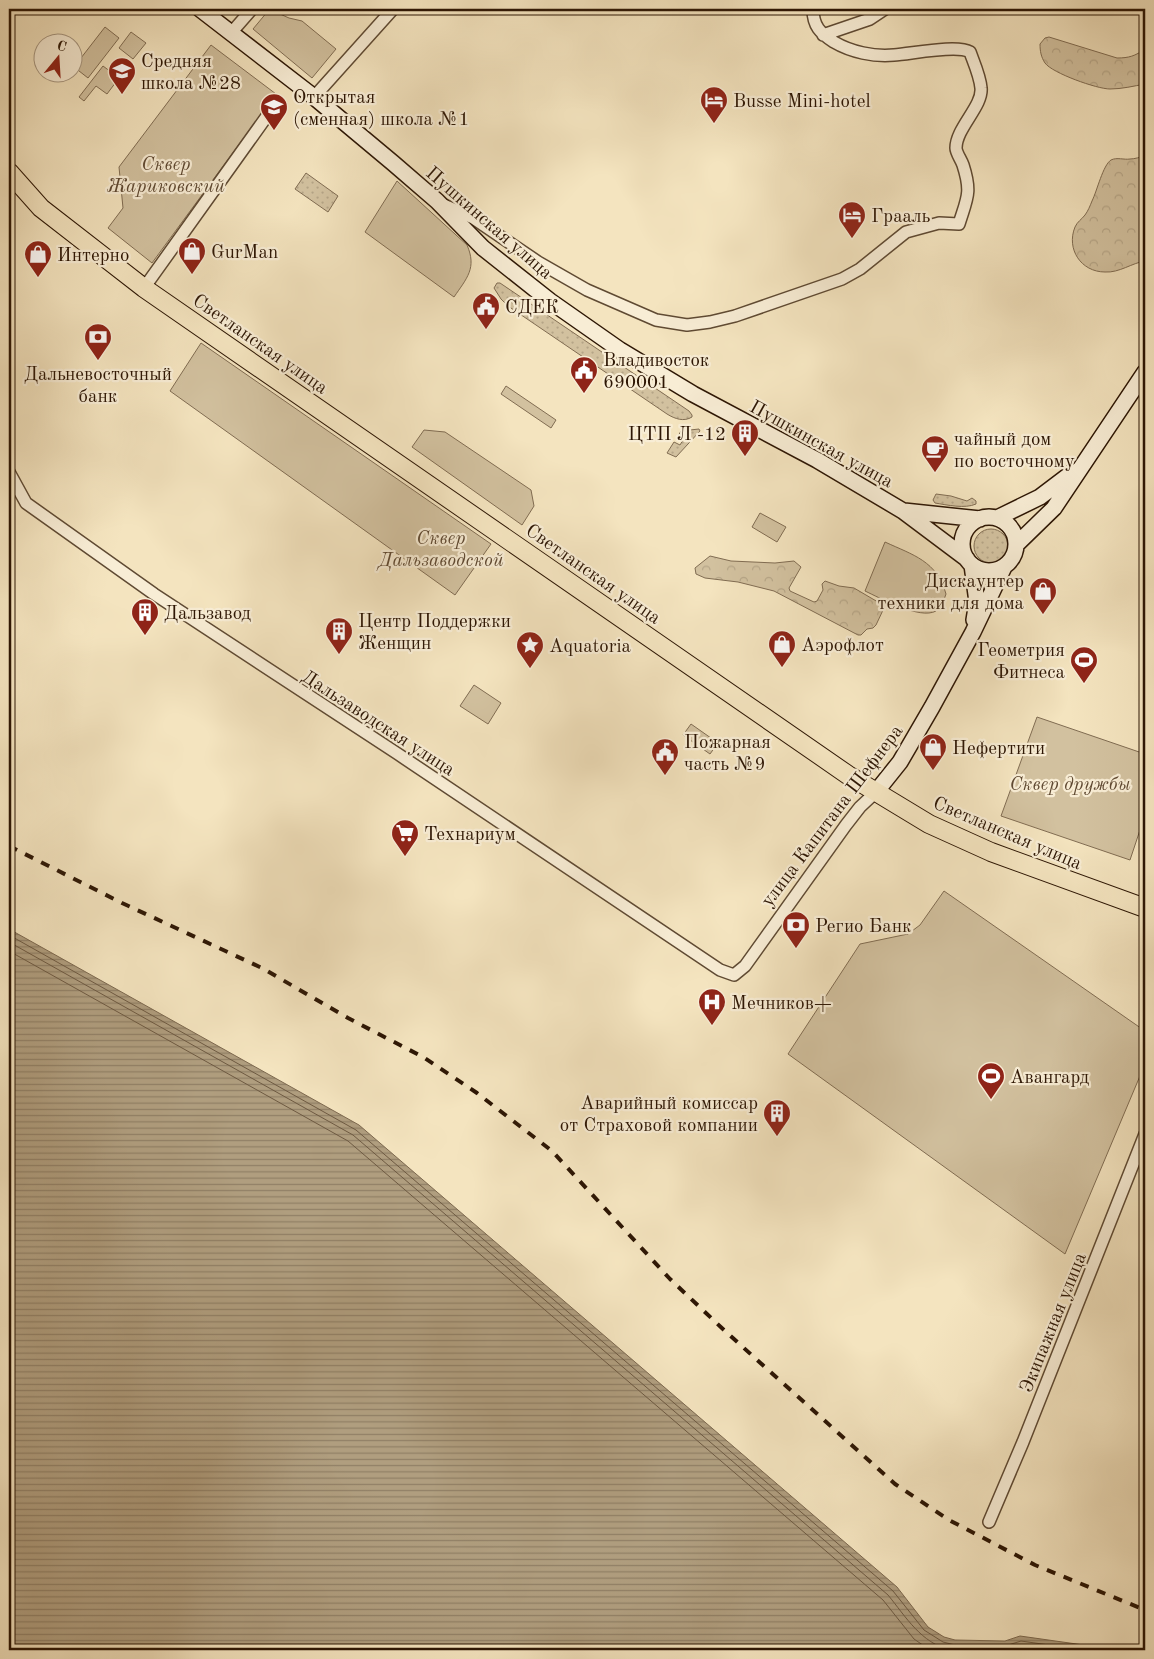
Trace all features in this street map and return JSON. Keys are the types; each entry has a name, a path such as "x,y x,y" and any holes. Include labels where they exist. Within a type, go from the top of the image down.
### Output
{"main road":[{"name":"Пушкинская улица","path":"200,9 314,98 437,201 491,254 550,301 620,350 693,394 817,460 903,511 970,562"},
{"name":"Светланская улица","path":"9,172 41,208 144,288 840,770 929,824 991,852 1145,908"},
{"path":"1016,545 1054,508 1145,372"},
{"path":"997,518 1040,497 1082,465"},
{"name":"Пушкинская улица","path":"903,511 980,519"},
{"path":"997,518 1008,524 1014,534 1015,554 1004,567 997,570 979,570 970,562 962,548 964,536 970,526 980,519 997,518"},
{"name":"улица Капитана Шефнера","path":"970,562 977,602 973,632"},
{"name":"улица Капитана Шефнера","path":"876,792 900,762 973,632 1004,567"}],"street":[{"path":"231,33 252,9"},
{"path":"314,98 393,9"},
{"path":"437,201 472,218 538,262 587,290 656,320 687,325 735,316 842,279 860,270 906,232 939,223 959,224 968,200 969,189 963,165 956,149 957,140 975,109 982,90 970,52 966,49 948,49 876,55 860,52 841,46 823,35 814,22 813,9"},
{"path":"823,35 870,20 885,9"},
{"path":"144,288 267,116"},
{"name":"Дальзаводская улица","path":"9,472 26,503 154,594 720,970 734,975 745,966"},
{"name":"улица Капитана Шефнера","path":"745,966 846,825 860,807 876,792"},
{"name":"Экипажная улица","path":"989,1522 1023,1442 1145,1134"}],"green space":[{"path":"271,10 289,18 302,21 336,49 312,78 253,29"},
{"path":"105,27 119,38 88,78 82,73 82,57"},
{"path":"131,32 146,43 133,59 119,48"},
{"path":"1049,37 1117,58 1132,56 1145,49 1145,84 1110,89 1075,80 1056,71 1045,63 1041,54 1040,44 1045,38"},
{"name":"Сквер Жариковский","path":"211,45 276,94 152,263 108,228 123,208 119,167"},
{"path":"103,66 119,78 107,94 96,86 84,101 79,97"},
{"path":"1145,156 1145,261 1110,272 1096,271 1089,268 1083,264 1074,251 1073,235 1076,225 1088,210 1103,173 1111,160"},
{"path":"306,173 338,196 328,212 295,189"},
{"path":"397,181 467,245 470,253 471,267 454,297 365,232"},
{"path":"497,283 500,283 689,411 692,417 680,419 667,414 508,306 494,288"},
{"name":"Сквер Дальзаводской","path":"201,343 491,544 455,595 170,391"},
{"path":"506,386 556,420 551,428 501,394"},
{"path":"699,429 700,431 676,457 667,453 674,442 680,445 683,440 678,436 681,431"},
{"path":"424,430 445,432 531,490 534,506 522,525 412,447"},
{"path":"936,494 967,501 972,498 976,501 976,504 950,506 935,503 933,500"},
{"path":"760,513 786,527 777,542 752,527"},
{"path":"991,529 998,530 1003,534 1007,539 1007,553 1003,558 998,562 991,563 984,562 979,558 975,553 974,546 975,539 979,534 984,530"},
{"path":"885,542 923,560 937,574 946,594 936,611 920,613 890,603 865,591"},
{"path":"710,556 731,561 775,563 794,561 801,567 789,588 790,591 814,602 817,601 823,590 822,584 825,581 839,586 854,588 883,605 884,608 876,625 858,635 774,591 738,582 705,578 696,574 695,568"},
{"path":"474,685 501,703 488,724 460,706"},
{"name":"Сквер дружбы","path":"1037,717 1145,754 1145,815 1130,860 1001,816"},
{"path":"691,724 718,743 710,754 683,735"},
{"name":"Авангард","path":"944,891 1145,1031 1145,1064 1065,1254 788,1054 860,944 908,934 920,925"}],"water":[{"path":"9,929 359,1125 897,1587 928,1627 944,1637 955,1640 1005,1641 1020,1636 1119,1650 9,1650"}],"railway":[{"path":"9,846 122,903 262,968 348,1018 423,1057 477,1093 552,1151 670,1279 895,1484 949,1520 1035,1565 1145,1610"}],"place":[{"name":"Средняя школа №28","path":"122,95"},
{"name":"Busse Mini-hotel","path":"714,124"},
{"name":"Открытая (сменная) школа №1","path":"274,131"},
{"name":"Грааль","path":"852,239"},
{"name":"GurMan","path":"192,275"},
{"name":"Интерно","path":"38,278"},
{"name":"СДЕК","path":"486,330"},
{"name":"Дальневосточный банк","path":"98,361"},
{"name":"Владивосток 690001","path":"584,394"},
{"name":"ЦТП Л -12","path":"745,457"},
{"name":"чайный дом по восточному","path":"935,473"},
{"name":"Дискаунтер техники для дома","path":"1043,615"},
{"name":"Дальзавод","path":"145,636"},
{"name":"Центр Поддержки Женщин","path":"339,655"},
{"name":"Аэрофлот","path":"782,668"},
{"name":"Aquatoria","path":"530,669"},
{"name":"Геометрия Фитнеса","path":"1084,684"},
{"name":"Нефертити","path":"933,771"},
{"name":"Пожарная часть №9","path":"665,776"},
{"name":"Технариум","path":"405,857"},
{"name":"Регио Банк","path":"796,949"},
{"name":"Мечников+","path":"712,1026"},
{"name":"Авангард","path":"991,1100"},
{"name":"Аварийный комиссар от Страховой компании","path":"777,1137"}]}
